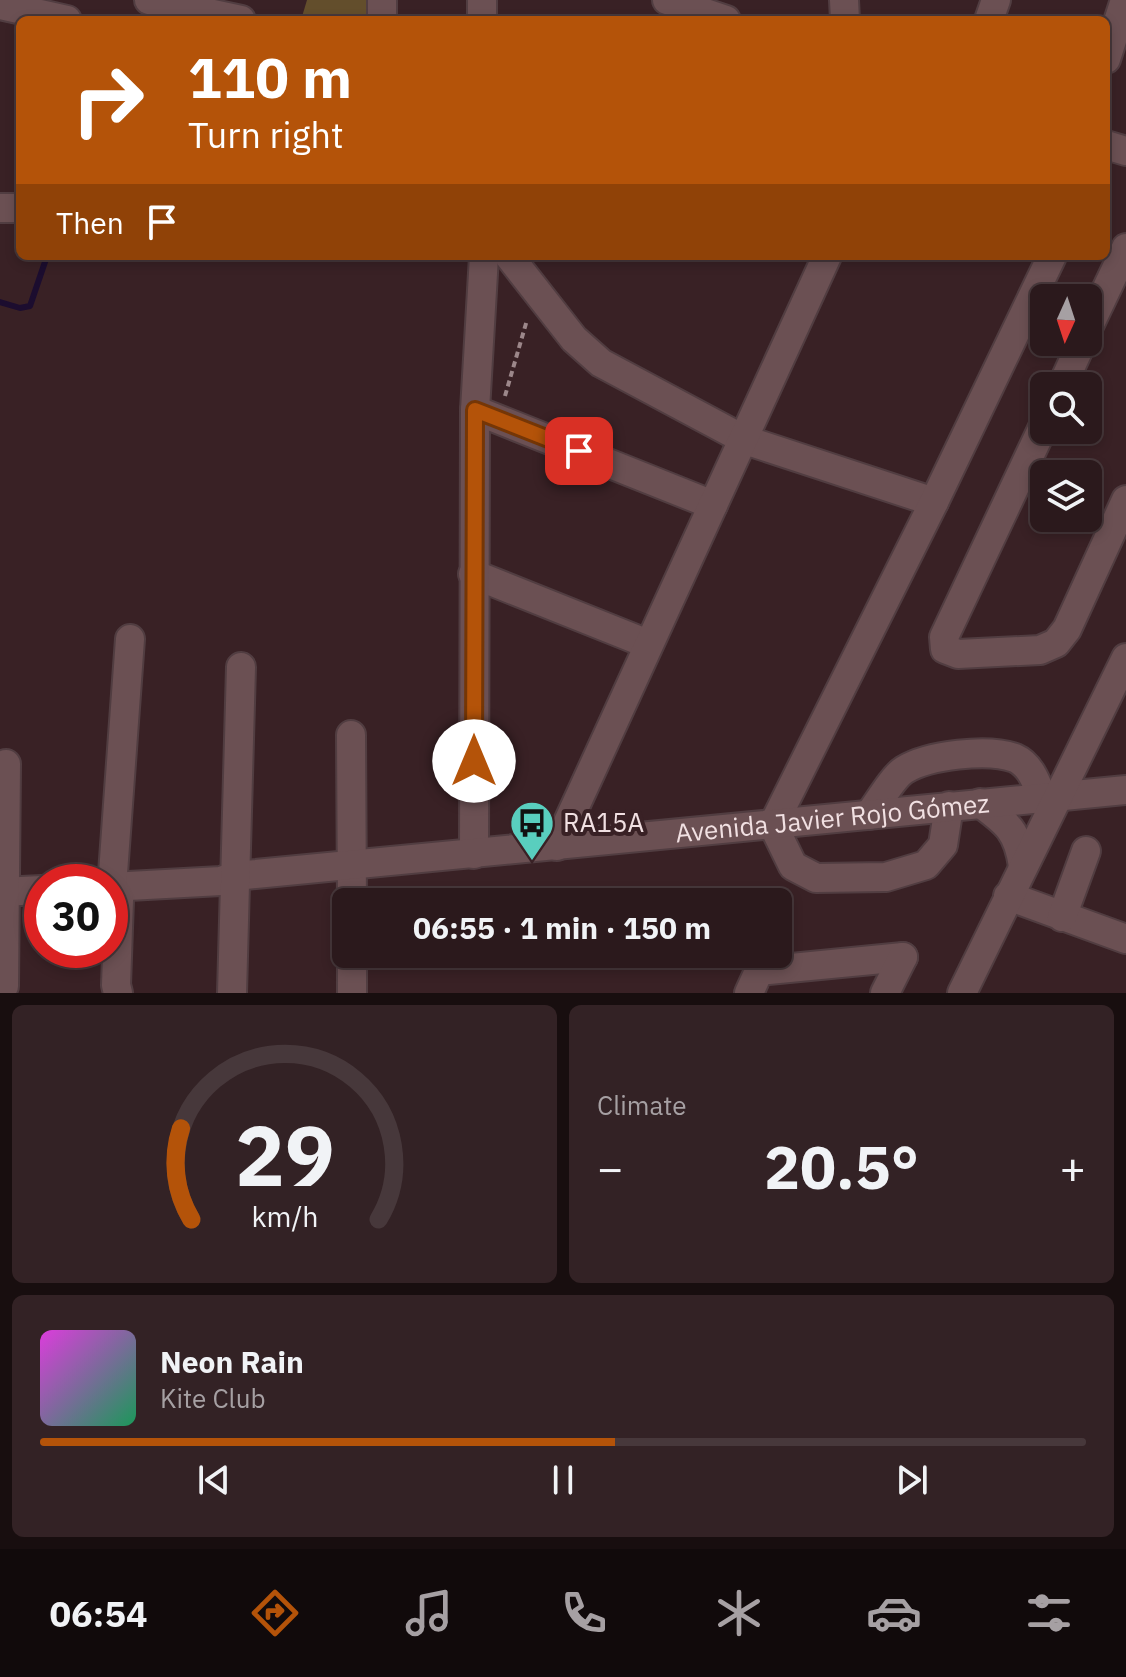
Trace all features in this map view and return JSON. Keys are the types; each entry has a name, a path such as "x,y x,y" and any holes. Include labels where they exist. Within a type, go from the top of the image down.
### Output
{"street":[{"path":"149,0 223,16"},
{"path":"667,0 722,13"},
{"path":"1110,47 1125,0"},
{"path":"0,5 49,16"},
{"path":"1102,299 1126,248"},
{"path":"474,854 473,574 487,415 484,260"},
{"path":"512,260 574,339 601,363 745,440 934,502"},
{"path":"557,846 825,260"},
{"path":"949,806 943,845 926,865 886,877 816,878 793,866 773,825 1050,260"},
{"path":"487,415 713,505"},
{"path":"1035,444 944,637 945,649 958,654 1040,650 1056,643 1067,629 1126,500"},
{"path":"473,574 648,644"},
{"path":"113,864 130,639"},
{"path":"962,993 1023,866 1050,798 1126,658"},
{"path":"232,993 241,667"},
{"path":"351,735 352,888"},
{"path":"869,815 902,771 932,759 986,753 1017,759 1032,773 1050,798"},
{"path":"4,986 2,892 6,764"},
{"name":"Avenida Javier Rojo Gómez","path":"128,886 221,881 235,876 1126,790"},
{"path":"980,803 1006,822 1013,832 1019,842 1023,866"},
{"path":"1062,917 1086,851"},
{"path":"2,892 24,891"},
{"path":"1008,896 1126,939"},
{"path":"749,993 759,971 903,957 885,993"},
{"path":"117,968 118,993"},
{"path":"352,968 352,993"}],"path":[{"path":"487,415 536,291"}],"shaded area":[{"path":"307,0 367,0 367,16 302,16"}],"waterway":[{"path":"0,302 20,308 30,306 46,260"}],"place":[{"name":"RA15A","path":"532,862"}],"route":[{"path":"474,761 475,410 579,451"}]}
